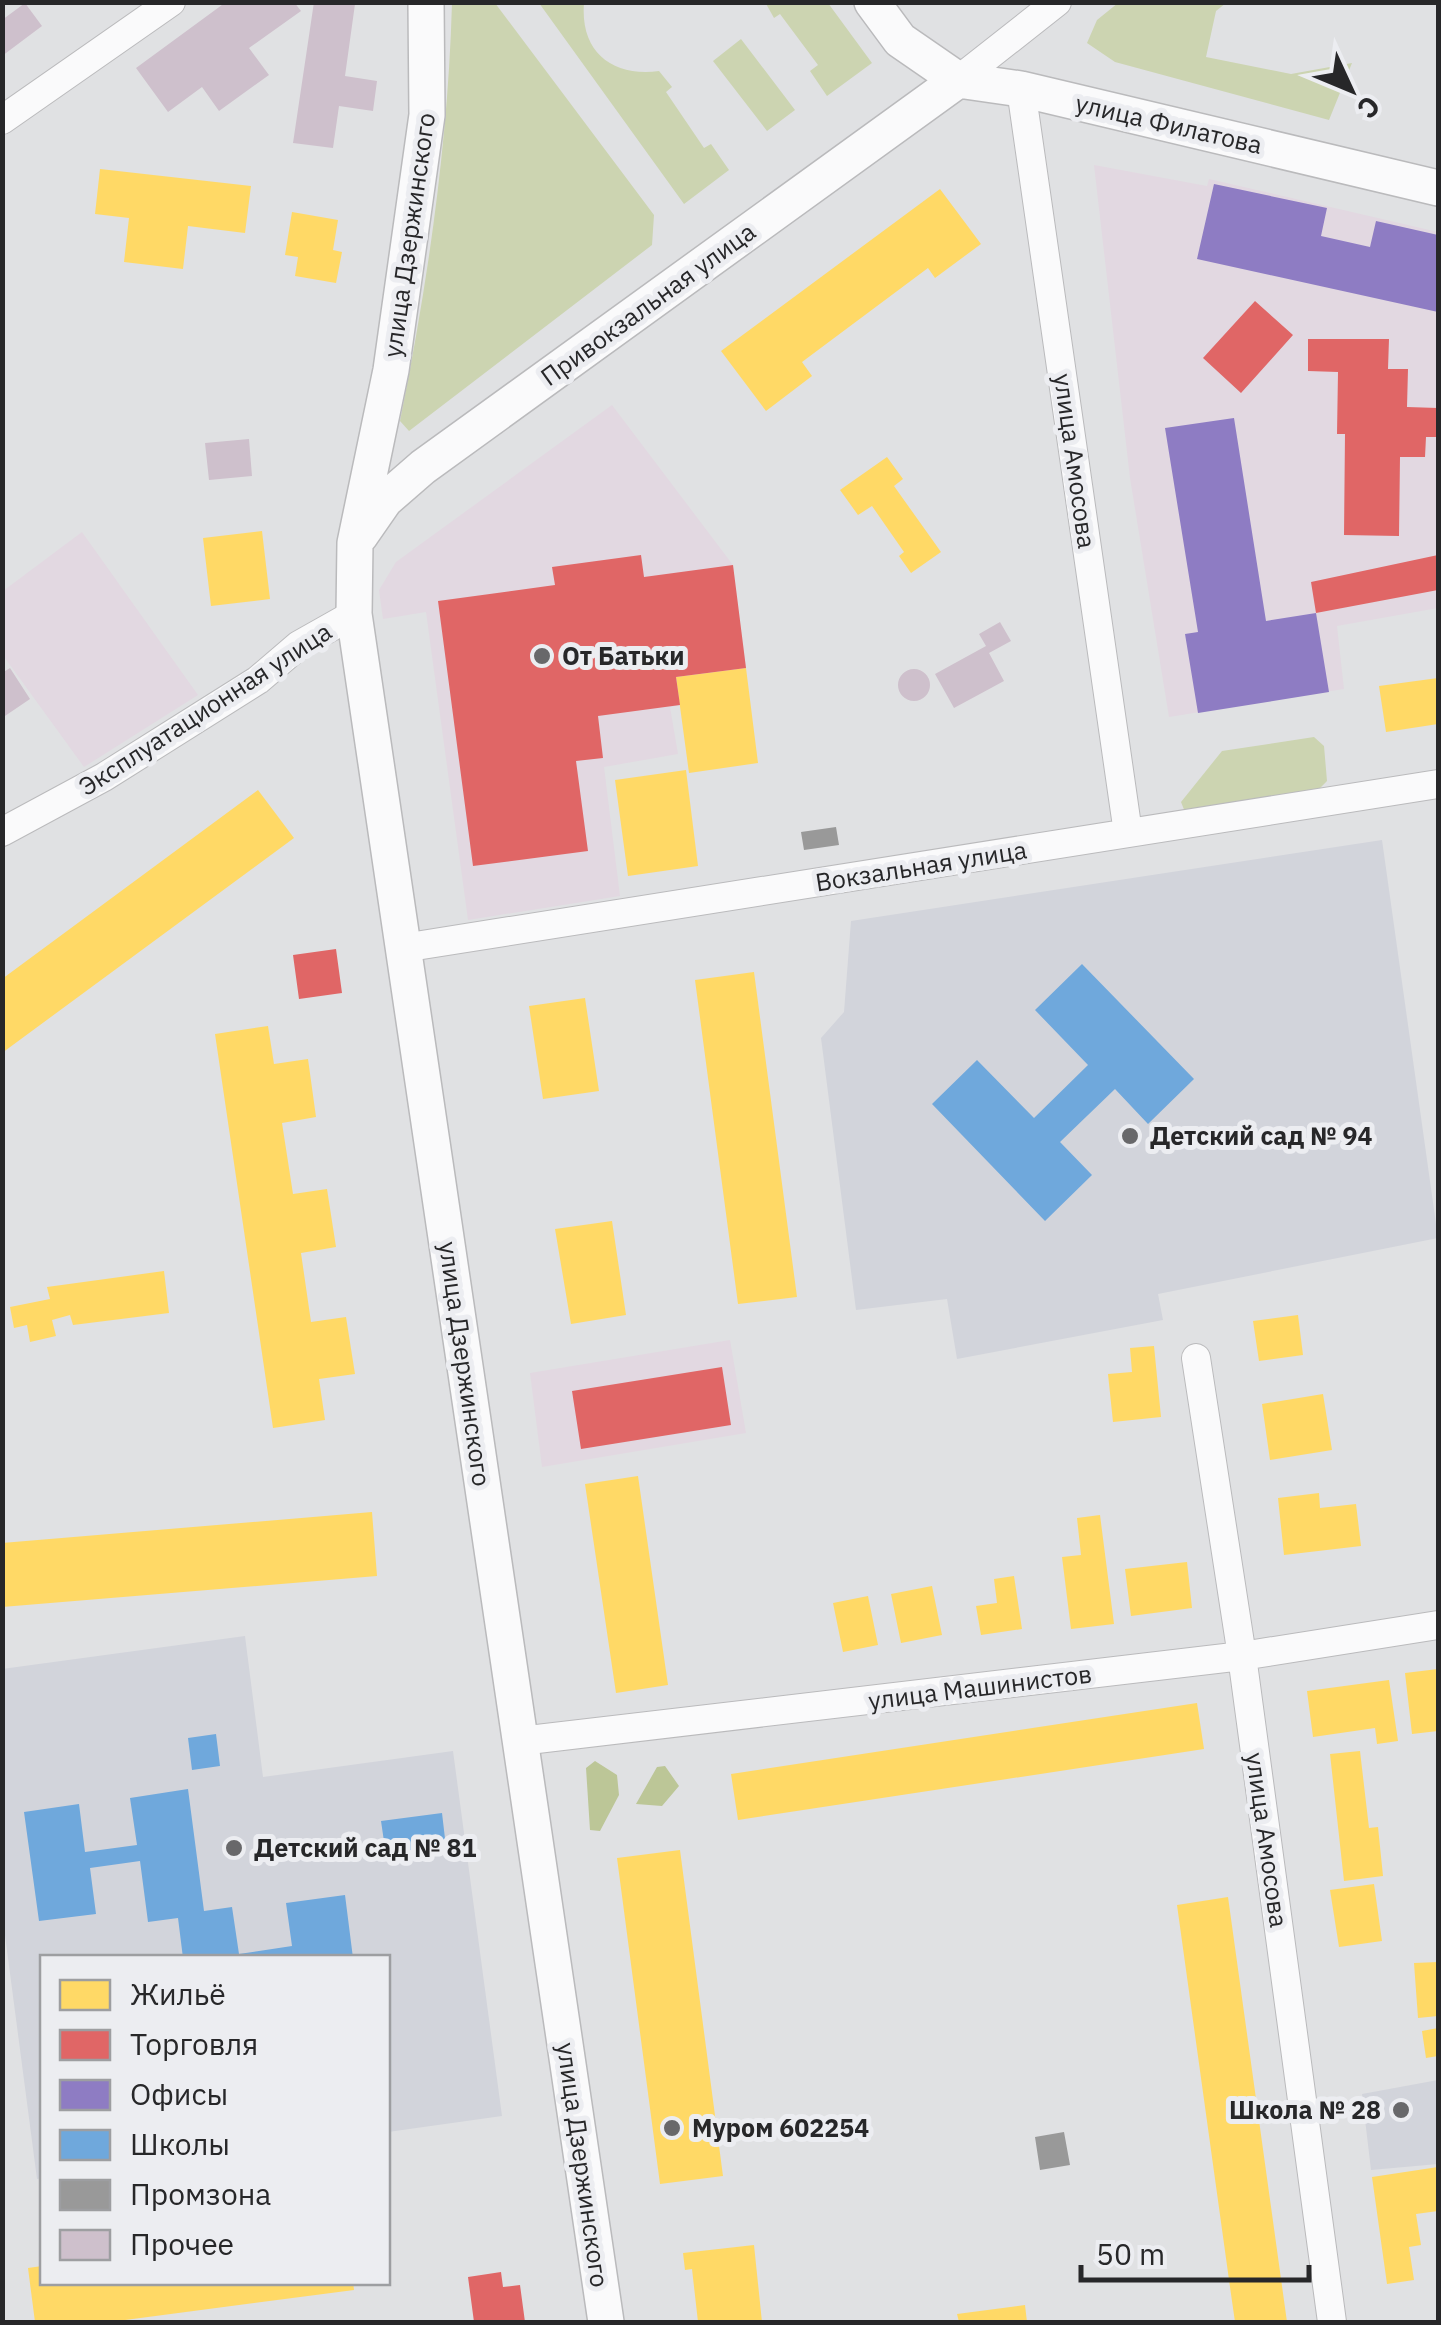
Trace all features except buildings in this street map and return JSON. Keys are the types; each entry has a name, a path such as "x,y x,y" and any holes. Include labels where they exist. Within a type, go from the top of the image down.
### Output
{"street":[{"path":"2,120 171,2"},
{"name":"улица Дзержинского","path":"426,2 427,115 382,406 355,544 354,614 606,2322"},
{"path":"872,2 900,40 958,80 1057,2"},
{"name":"улица Филатова","path":"958,80 1021,89 1438,188"},
{"name":"Привокзальная улица","path":"355,544 385,500 423,467 958,80"},
{"name":"улица Амосова","path":"1021,89 1128,834"},
{"path":"382,406 398,444 423,467"},
{"name":"Эксплуатационная улица","path":"2,832 104,777 258,680 299,645 354,614"},
{"name":"Вокзальная улица","path":"404,948 1438,784"},
{"name":"улица Амосова","path":"1196,1358 1242,1656 1332,2322"},
{"name":"улица Машинистов","path":"520,1741 1242,1656 1438,1625"}],"shaded area":[{"path":"1094,165 1207,186 1209,179 1438,232 1438,608 1337,626 1344,689 1169,717 1130,478"},
{"path":"612,405 733,565 746,668 677,677 680,705 670,707 678,754 604,767 620,896 468,920 426,612 383,619 379,590 396,562"},
{"path":"82,532 198,695 84,767 2,654 3,591"},
{"name":"Детский сад № 94","path":"1382,840 1438,1238 1158,1294 1163,1320 957,1359 947,1299 856,1310 821,1038 844,1012 851,921"},
{"path":"730,1340 746,1433 542,1467 530,1373"},
{"name":"Детский сад № 81","path":"245,1636 263,1777 453,1751 502,2116 390,2132 390,1955 40,1955 37,2179 3,1920 2,1669"},
{"name":"Школа № 28","path":"1438,2080 1438,2164 1371,2170 1362,2094"}],"green space":[{"path":"765,2 828,3 872,63 827,96 810,71 818,65 780,14 774,18"},
{"path":"452,3 495,3 654,215 652,245 409,431 400,421 435,213"},
{"path":"539,3 584,3 584,21 594,48 603,58 627,70 659,71 672,87 666,92 704,148 711,144 729,170 684,204"},
{"path":"1118,3 1226,3 1216,11 1206,57 1291,74 1352,63 1329,120 1115,62 1087,43 1097,20"},
{"path":"741,39 795,110 767,131 713,61"},
{"path":"1314,737 1324,746 1327,781 1317,791 1185,812 1181,802 1222,751"},
{"path":"595,1761 617,1775 619,1795 600,1831 590,1830 586,1768"},
{"path":"665,1766 679,1786 662,1806 636,1804 657,1767"}],"place":[{"name":"От Батьки","path":"542,656"},
{"name":"Детский сад № 94","path":"1130,1136"},
{"name":"Детский сад № 81","path":"234,1848"},
{"name":"Школа № 28","path":"1401,2110"},
{"name":"Муром 602254","path":"672,2128"}]}
